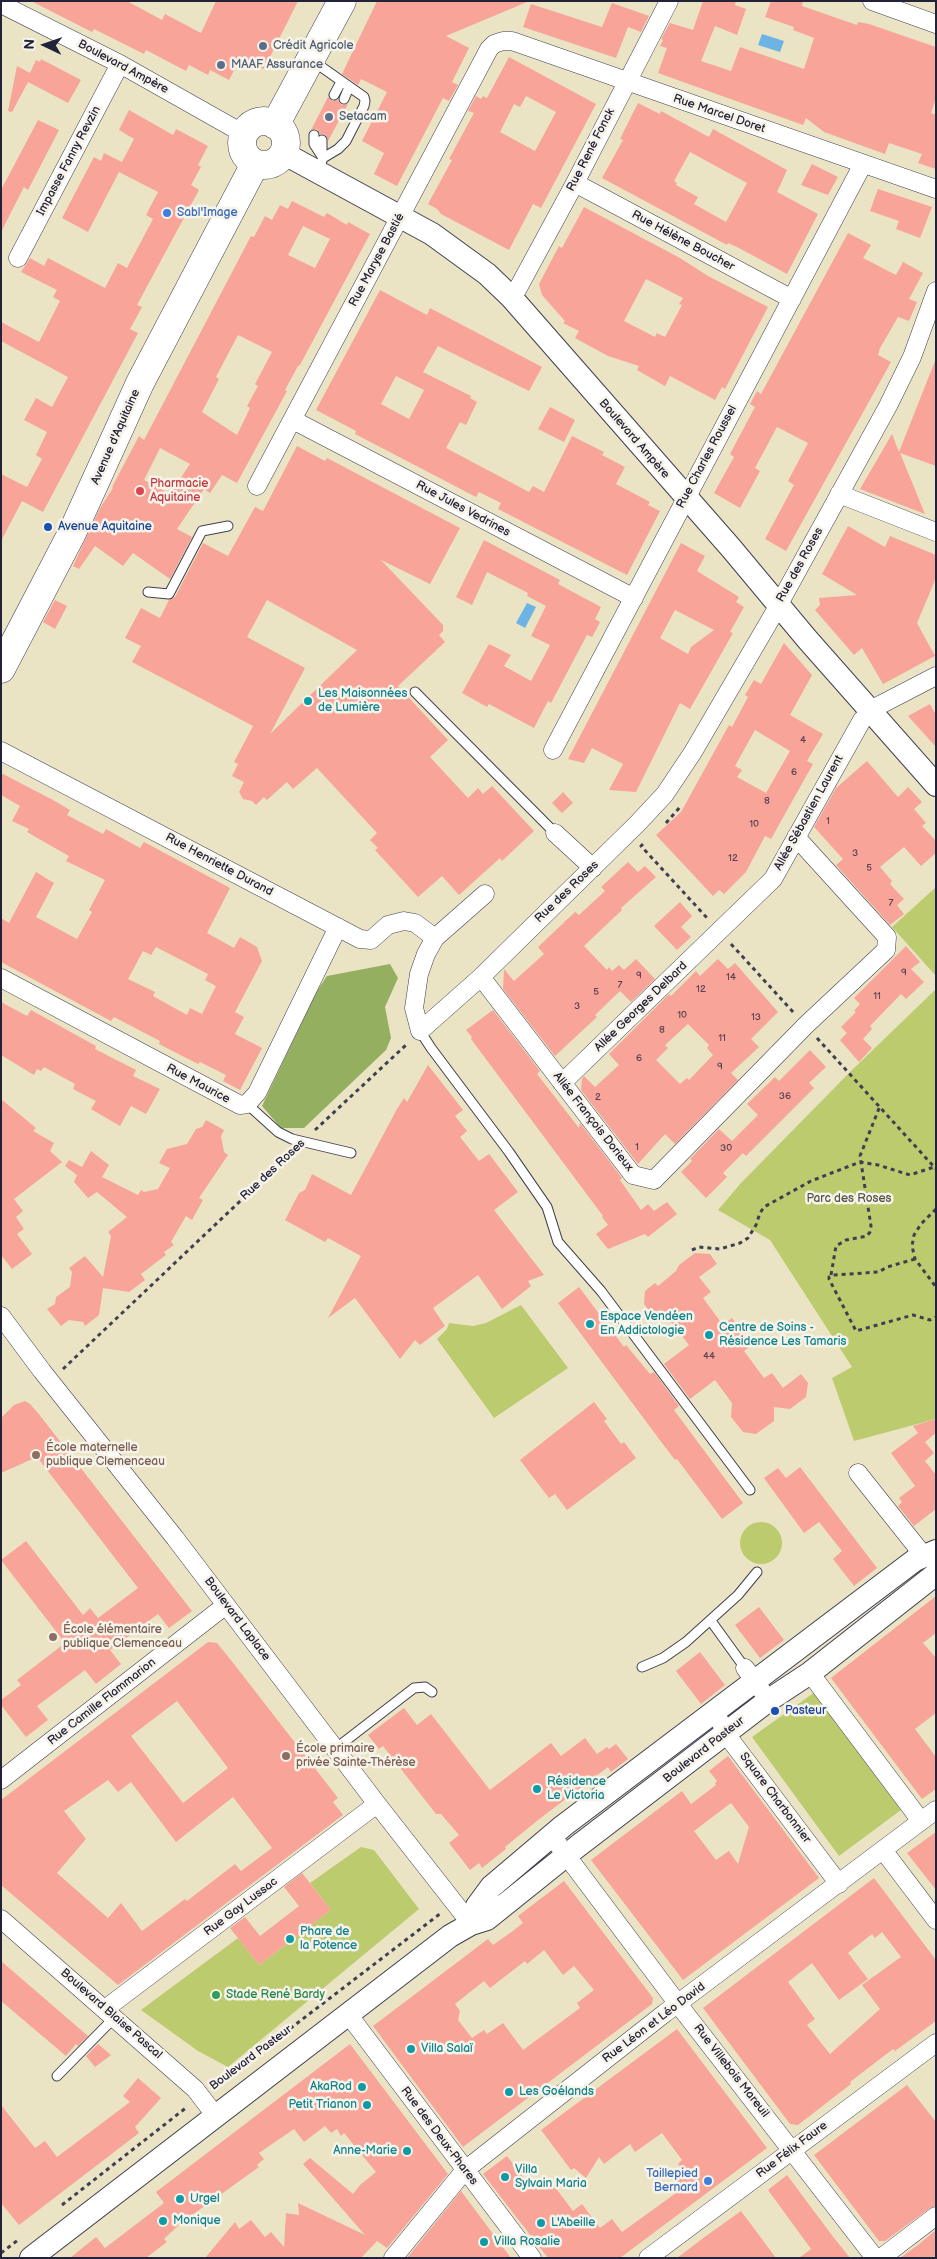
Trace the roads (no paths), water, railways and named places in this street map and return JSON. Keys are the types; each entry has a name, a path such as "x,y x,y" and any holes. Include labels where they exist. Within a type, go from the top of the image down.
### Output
{"main road":[{"path":"276,125 342,1"},
{"path":"267,122 276,125 282,130 285,138 283,154 272,164 255,164 243,151 242,142 244,134 257,123 267,122"},
{"path":"140,383 255,164"},
{"name":"Avenue d'Aquitaine","path":"1,635 114,422 140,383"},
{"name":"Avenue d'Aquitaine","path":"1,669 72,533 140,383"}],"street":[{"name":"Rue René Fonck","path":"510,297 517,290 669,1"},
{"path":"872,1 936,24"},
{"name":"Boulevard Ampère","path":"1,4 120,64 244,134"},
{"name":"Rue Marcel Doret","path":"503,41 512,41 936,189"},
{"name":"Rue Maryse Bastié","path":"257,486 489,49 494,44 503,41"},
{"name":"Impasse Fanny Revzin","path":"18,258 120,64"},
{"name":"Boulevard Ampère","path":"283,154 320,164 400,217 432,234 487,274 510,297 936,785"},
{"name":"Rue Charles Roussel","path":"553,750 863,164"},
{"name":"Rue Hélène Boucher","path":"574,183 792,299"},
{"name":"Rue des Roses","path":"420,1031 481,977 665,794 693,752 778,605 888,406 912,357 936,291"},
{"name":"Rue Jules Vedrines","path":"293,420 634,598"},
{"path":"840,494 936,532"},
{"name":"Allée Sébastien Laurent","path":"719,932 772,879 857,726 872,711 936,676"},
{"name":"Rue Henriette Durand","path":"1,751 360,939 371,940 388,925 404,921 414,923 435,938"},
{"path":"555,833 592,868"},
{"name":"Allée François Dorieux","path":"481,977 633,1175 654,1180 806,1025 886,950 887,937 796,837"},
{"path":"420,1031 414,1008 419,974 426,954 435,938 485,894"},
{"name":"Rue Maurice","path":"1,978 234,1104 247,1104 258,1093 338,927"},
{"name":"Allée Georges Delbard","path":"562,1083 719,932"},
{"name":"Boulevard Laplace","path":"2,1318 136,1488 471,1924"},
{"path":"858,1473 932,1560"},
{"name":"Boulevard Pasteur","path":"31,2258 214,2115 450,1936 471,1924 487,1919 769,1700 810,1672 932,1560"},
{"name":"Boulevard Pasteur","path":"471,1924 476,1906 491,1887 551,1835 714,1710 749,1674 932,1560"},
{"name":"Rue Camille Flammarion","path":"1,1780 226,1605"},
{"path":"810,1672 921,1821"},
{"path":"749,1674 769,1700"},
{"name":"Square Charbonnier","path":"714,1710 726,1734 840,1884"},
{"name":"Rue Gay Lussac","path":"110,2013 377,1804"},
{"name":"Rue Léon et Léo David","path":"393,2258 465,2170 678,2004 936,1810"},
{"name":"Rue Villebois Mareuil","path":"551,1835 678,2004 875,2258"},
{"path":"883,1850 936,1920"},
{"name":"Boulevard Blaise Pascal","path":"1,1919 195,2089 214,2115"},
{"name":"Rue des Deux-Phares","path":"348,2014 532,2258"},
{"name":"Rue Félix Faure","path":"648,2258 936,2043"},
{"path":"881,2258 936,2216"}],"lane":[{"path":"311,60 364,97 364,106 346,141 320,164"},
{"path":"334,94 341,82"},
{"path":"344,99 349,87"},
{"path":"318,137 320,164"},
{"path":"148,592 170,594 202,531 228,526"},
{"path":"416,692 555,833"},
{"path":"420,1031 509,1152 546,1207 558,1242 601,1291 750,1490"},
{"path":"247,1104 278,1132 303,1142 351,1154"},
{"path":"642,1667 663,1658 686,1642 738,1596 757,1572"},
{"path":"711,1621 749,1674"},
{"path":"335,1749 414,1688 425,1686 432,1692"},
{"path":"57,2076 110,2013"}],"water":[{"path":"762,34 784,41 780,52 758,45"},
{"path":"527,603 536,607 525,628 516,623"}],"place":[{"name":"Crédit Agricole","path":"263,46"},
{"name":"MAAF Assurance","path":"221,65"},
{"name":"Setacam","path":"329,117"},
{"name":"Sabl'Image","path":"167,213"},
{"name":"Pharmacie Aquitaine","path":"140,491"},
{"name":"Avenue Aquitaine","path":"48,527"},
{"name":"Les Maisonnées de Lumière","path":"308,701"},
{"name":"Espace Vendéen En Addictologie","path":"590,1324"},
{"name":"Centre de Soins - Résidence Les Tamaris","path":"709,1335"},
{"name":"École maternelle publique Clemenceau","path":"36,1455"},
{"name":"École élémentaire publique Clemenceau","path":"53,1637"},
{"name":"Pasteur","path":"775,1711"},
{"name":"École primaire privée Sainte-Thérèse","path":"286,1756"},
{"name":"Résidence Le Victoria","path":"537,1789"},
{"name":"Phare de la Potence","path":"290,1939"},
{"name":"Stade René Bardy","path":"216,1995"},
{"name":"Villa Salaï","path":"411,2049"},
{"name":"AkaRod","path":"362,2087"},
{"name":"Les Goélands","path":"509,2092"},
{"name":"Petit Trianon","path":"367,2105"},
{"name":"Anne-Marie","path":"407,2151"},
{"name":"Villa Sylvain Maria","path":"505,2177"},
{"name":"Taillepied Bernard","path":"708,2181"},
{"name":"Urgel","path":"180,2199"},
{"name":"Monique","path":"163,2221"},
{"name":"L'Abeille","path":"541,2223"},
{"name":"Villa Rosalie","path":"484,2242"}],"park label":[{"name":"Parc des Roses","path":"849,1199"}]}
